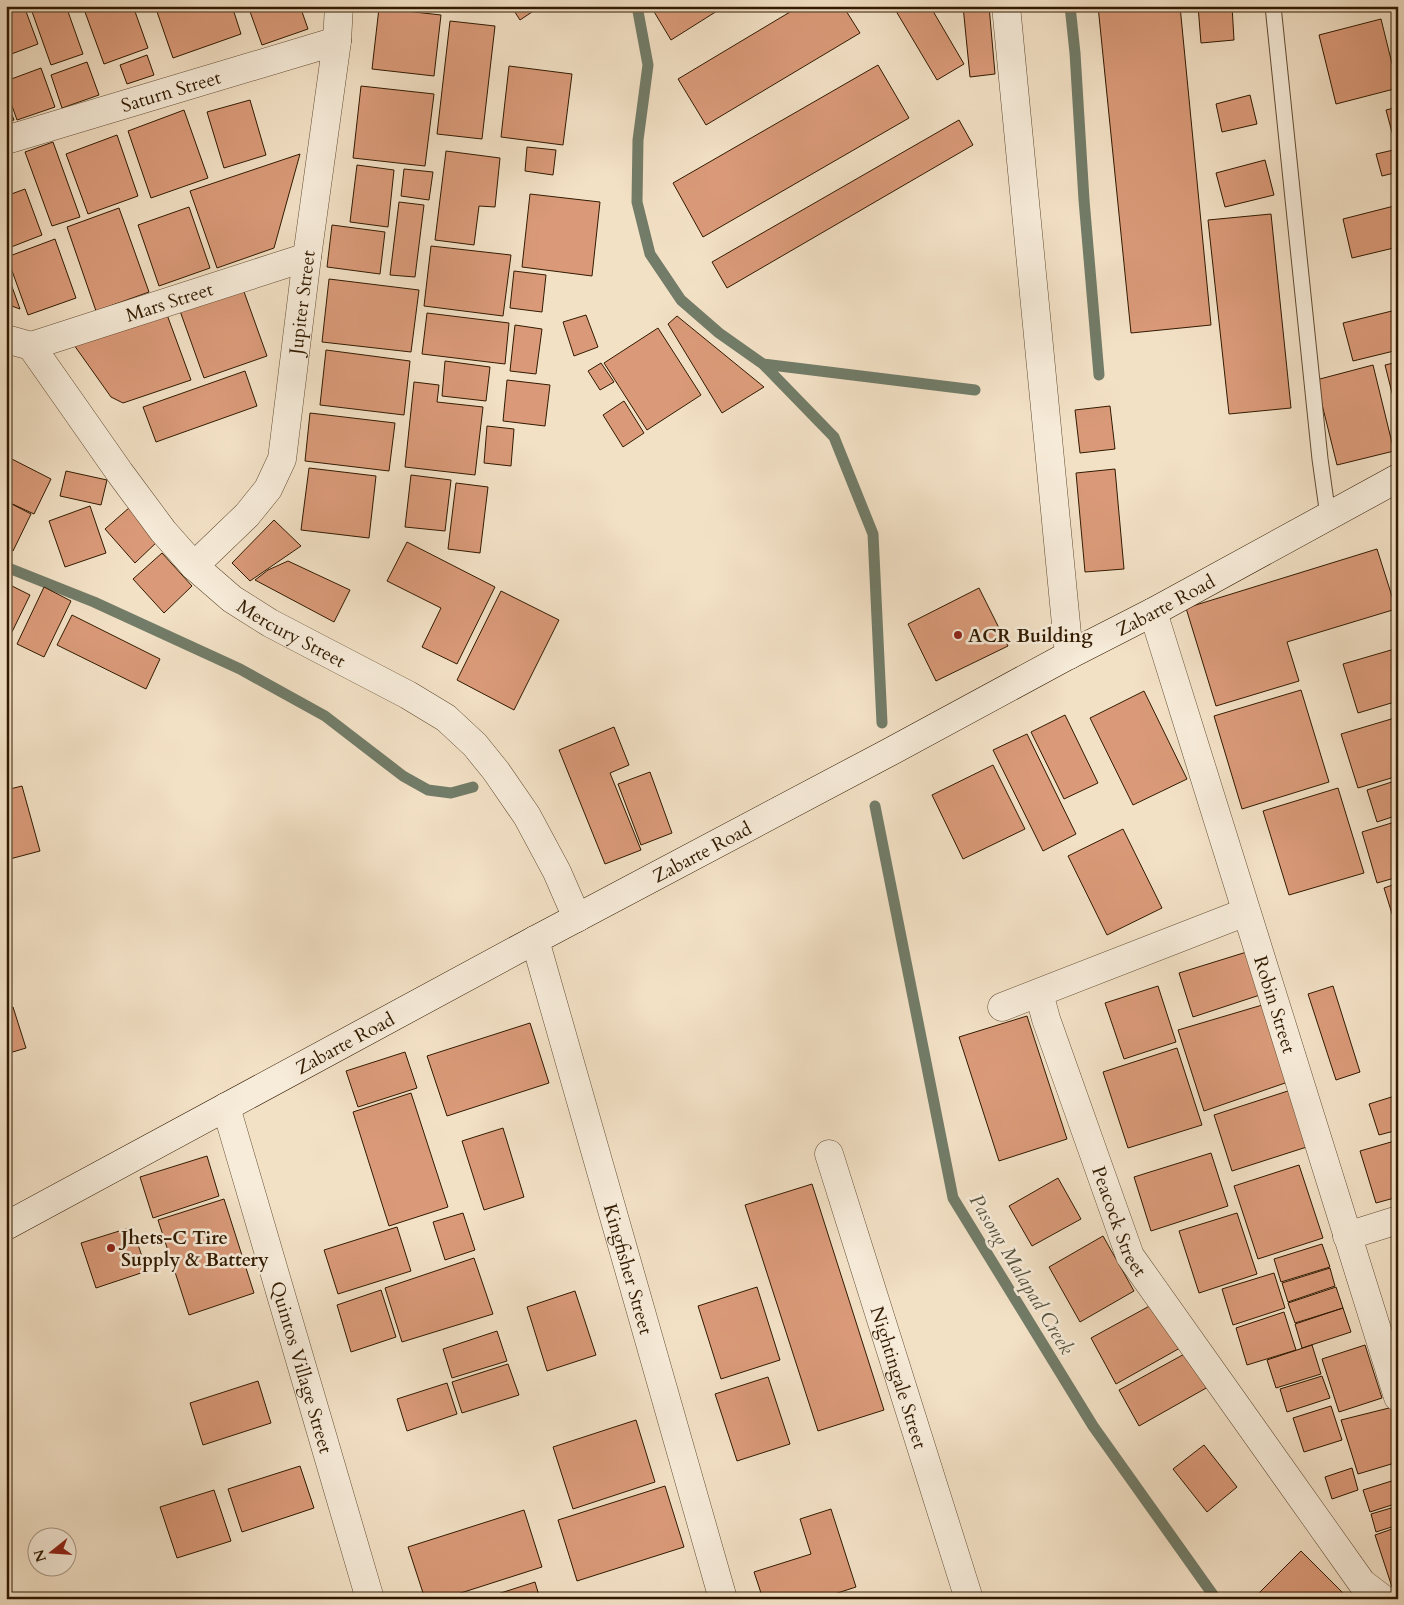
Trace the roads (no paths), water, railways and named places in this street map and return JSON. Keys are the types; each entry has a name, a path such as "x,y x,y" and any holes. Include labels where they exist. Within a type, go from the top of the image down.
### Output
{"street":[{"name":"Jupiter Street","path":"194,566 258,502 268,489 282,459 307,257 337,41 339,6"},
{"path":"1006,6 1069,655"},
{"name":"Saturn Street","path":"6,140 337,41"},
{"name":"Mars Street","path":"18,342 307,257"},
{"name":"Mercury Street","path":"18,342 163,530 194,566 232,599 270,623 408,695 446,718 475,745 496,771 527,816 557,872 578,918"},
{"name":"Zabarte Road","path":"6,1226 535,940 1153,612 1328,516 1396,485"},
{"name":"Robin Street","path":"1153,612 1398,1397"},
{"path":"1002,1007 1246,912"},
{"name":"Kingfisher Street","path":"535,940 723,1599"},
{"name":"Peacock Street","path":"1039,993 1046,1019 1130,1256 1362,1583 1384,1599 1398,1598"},
{"name":"Quintos Village Street","path":"226,1107 370,1599"},
{"name":"Nightingale Street","path":"829,1154 969,1599"},
{"path":"1347,1236 1398,1220"}],"lane":[{"path":"1273,6 1319,450 1328,516"}],"waterway":[{"name":"Pasong Malapad Creek","path":"637,6 648,65 638,140 637,202 650,254 681,300 719,333 763,364 834,437 873,534 882,723"},
{"path":"1070,6 1099,375"},
{"path":"763,364 975,390"},
{"path":"6,567 94,602 240,669 325,716 403,776 428,790 451,793 473,787"},
{"name":"Pasong Malapad Creek","path":"875,806 953,1198 1093,1426 1216,1599"}],"place":[{"name":"ACR Building","path":"958,635"},
{"name":"Jhets-C Tire Supply & Battery","path":"111,1248"}]}
